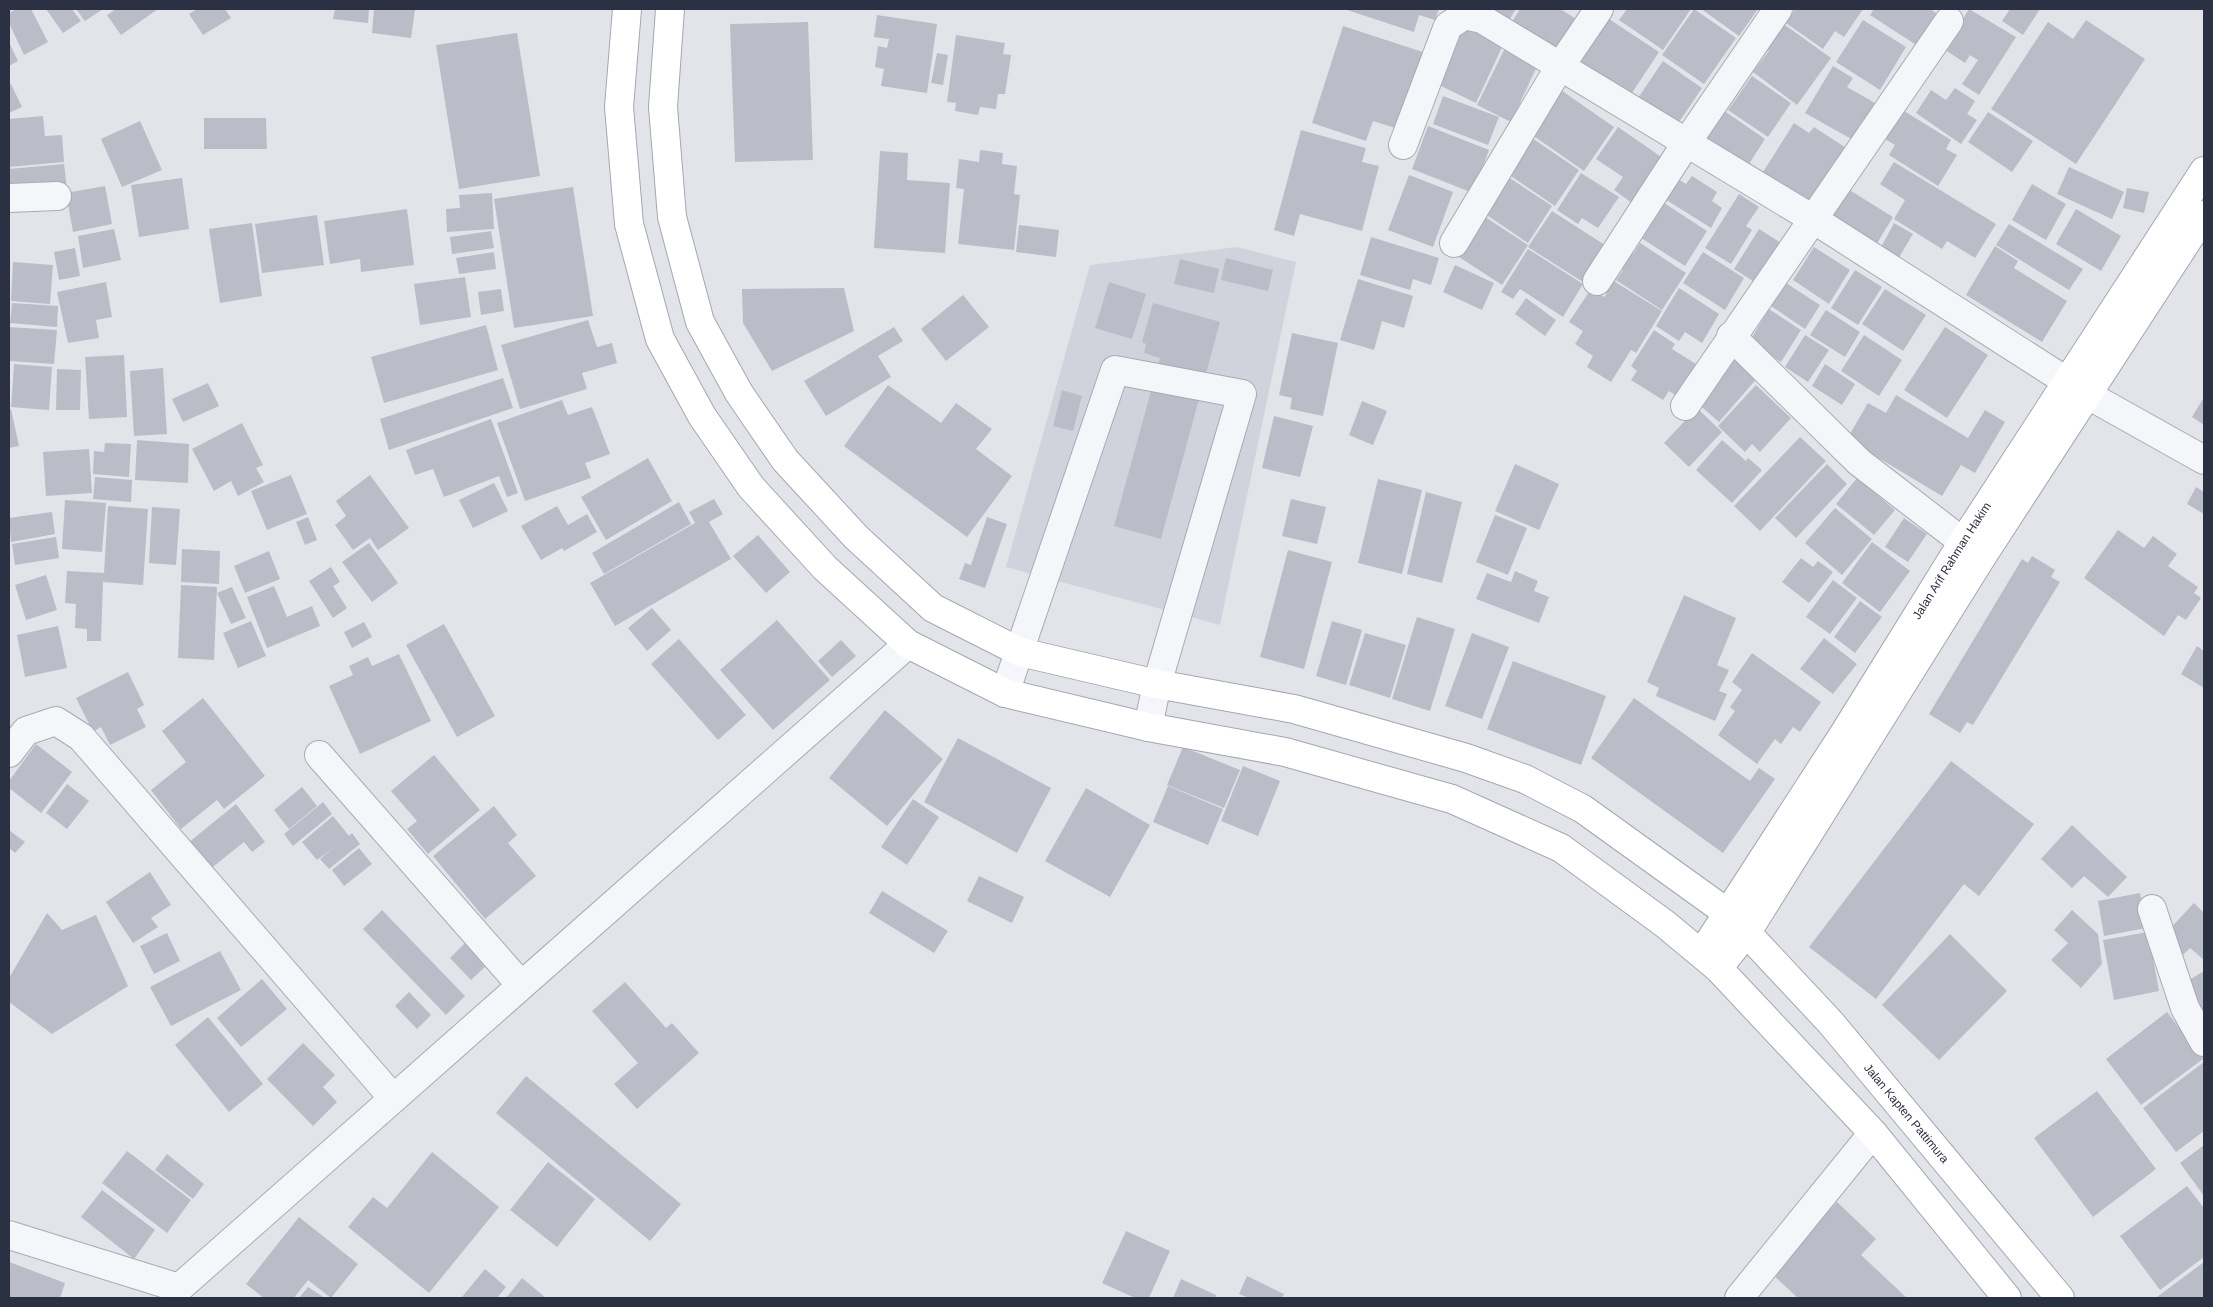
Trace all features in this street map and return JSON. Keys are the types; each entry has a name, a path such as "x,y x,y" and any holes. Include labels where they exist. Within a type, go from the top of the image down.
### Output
{"main road":[{"path":"627,9 619,107 629,224 660,338 702,416 751,487 825,568 908,644 1005,693 1148,727 1285,752 1452,799 1561,848 1710,961 1873,1132 2007,1298"},
{"name":"Jalan Kapten Pattimura","path":"670,9 663,107 672,217 700,322 730,377 785,460 856,537 933,608 1020,652 1157,684 1294,709 1466,758 1525,779 1583,809 1738,923 1831,1023 2060,1298"},
{"name":"Jalan Arif Rahman Hakim","path":"1710,961 1738,923 1983,555 2077,388 2204,171"},
{"name":"Jalan Arif Rahman Hakim","path":"1738,923 1845,732 1963,542 2204,214"}],"street":[{"path":"1454,243 1559,68 1599,9"},
{"path":"1597,281 1687,142 1778,9"},
{"path":"1403,145 1448,26 1465,15 1482,20 1813,219 2077,388 2204,460"},
{"path":"1685,406 1949,21"},
{"path":"9,198 56,196"},
{"path":"1732,336 1859,462 1963,542"},
{"path":"1005,693 1115,370 1242,394 1157,684 1148,727"},
{"path":"9,1235 177,1293 393,1098 908,644"},
{"path":"9,753 26,731 56,721 81,737 393,1098"},
{"path":"319,755 521,985"},
{"path":"2152,909 2185,1008 2204,1042"},
{"path":"1739,1298 1873,1132"}],"shaded area":[{"path":"1237,247 1296,262 1220,625 1006,567 1090,265"}],"building":[{"path":"16,9 31,9 48,42 24,55 9,23 9,13"},
{"path":"46,9 72,9 81,21 63,33"},
{"path":"76,9 103,9 85,21"},
{"path":"116,9 158,9 121,35 107,15"},
{"path":"197,9 225,9 231,18 203,35 189,14"},
{"path":"335,9 369,9 368,23 333,19"},
{"path":"374,9 415,9 411,38 372,33"},
{"path":"1344,9 1439,9 1435,20 1419,15 1414,32"},
{"path":"1487,9 1516,9 1508,22"},
{"path":"1520,9 1560,9 1578,20 1553,60 1506,31"},
{"path":"1627,9 1691,9 1663,50 1619,20"},
{"path":"1694,9 1736,38 1704,84 1662,55"},
{"path":"1701,9 1758,9 1739,36"},
{"path":"1795,9 1863,9 1844,37 1835,31 1823,49 1786,23"},
{"path":"1874,9 1930,9 1944,18 1924,50 1870,15"},
{"path":"1969,9 2016,37 1979,95 1962,84 1978,60 1970,55 1965,63 1944,49"},
{"path":"2010,9 2040,9 2023,35 2002,21"},
{"path":"877,15 937,24 927,93 881,86 884,69 875,67 878,46 887,48 889,39 874,37"},
{"path":"1606,17 1659,52 1628,99 1576,64"},
{"path":"1778,20 1831,58 1797,105 1753,72 1769,51 1761,45"},
{"path":"1863,20 1906,47 1880,90 1836,62"},
{"path":"2086,20 2145,59 2076,164 1991,109 2048,22 2073,39"},
{"path":"808,22 813,160 735,162 730,24"},
{"path":"1463,25 1503,45 1476,103 1435,83"},
{"path":"1343,26 1429,54 1405,131 1373,121 1366,141 1312,123"},
{"path":"517,33 540,176 459,189 436,45"},
{"path":"956,35 1005,43 1003,54 1011,55 1005,94 998,94 996,109 980,107 978,115 955,111 956,103 947,102"},
{"path":"9,42 18,61 9,66"},
{"path":"1506,46 1539,62 1511,122 1477,105"},
{"path":"937,53 948,55 943,85 931,83"},
{"path":"1663,61 1702,88 1675,128 1636,101"},
{"path":"1833,66 1853,78 1847,87 1875,103 1853,140 1805,113"},
{"path":"1752,76 1791,103 1768,137 1728,110"},
{"path":"11,84 22,107 9,113 9,85"},
{"path":"1558,88 1614,127 1584,171 1528,132"},
{"path":"1955,88 1975,101 1967,114 1977,120 1961,144 1916,113 1931,90 1946,100"},
{"path":"1443,96 1499,117 1488,145 1433,124"},
{"path":"1896,106 1951,140 1946,149 1957,155 1938,186 1889,155 1895,145 1878,135"},
{"path":"1720,108 1765,139 1747,167 1702,136"},
{"path":"1988,112 2033,141 2012,172 1968,142"},
{"path":"43,116 45,136 62,135 64,162 9,167 9,119"},
{"path":"204,118 266,118 267,149 204,149"},
{"path":"140,121 162,170 122,187 101,139"},
{"path":"1794,123 1809,133 1814,127 1854,153 1812,203 1763,172"},
{"path":"1428,126 1489,150 1473,193 1412,169"},
{"path":"1618,127 1670,163 1639,208 1614,190 1623,177 1596,159"},
{"path":"1301,130 1366,148 1362,162 1379,166 1362,231 1300,214 1294,236 1274,230"},
{"path":"1529,136 1579,170 1555,206 1505,172"},
{"path":"980,150 1003,153 1002,164 1017,166 1014,194 1020,195 1014,250 958,244 964,189 956,188 959,159 979,162"},
{"path":"880,151 908,153 907,180 950,183 945,253 874,248"},
{"path":"1894,162 1996,224 1975,258 1947,241 1942,249 1894,219 1905,200 1880,184"},
{"path":"64,164 67,189 10,194 9,169"},
{"path":"2069,167 2124,192 2112,219 2057,194"},
{"path":"1581,173 1619,197 1598,228 1582,218 1578,224 1557,210"},
{"path":"1670,174 1686,184 1692,176 1717,192 1712,201 1722,208 1711,228 1657,194"},
{"path":"1409,175 1453,192 1433,247 1388,230"},
{"path":"1505,175 1552,206 1528,243 1481,211"},
{"path":"182,178 189,229 139,237 131,185"},
{"path":"2032,184 2066,204 2046,240 2012,220"},
{"path":"105,186 112,224 73,232 66,193"},
{"path":"1843,186 1893,217 1876,245 1826,215"},
{"path":"573,187 593,316 514,328 494,199"},
{"path":"2127,188 2149,192 2144,213 2123,208"},
{"path":"492,193 494,229 447,232 446,209 460,208 459,195"},
{"path":"1739,194 1759,207 1746,226 1752,230 1731,264 1705,248"},
{"path":"1661,201 1707,231 1685,266 1638,236"},
{"path":"407,209 414,265 361,272 360,259 330,264 324,221"},
{"path":"2076,209 2121,236 2101,271 2056,244"},
{"path":"1552,211 1608,247 1586,284 1528,247"},
{"path":"317,215 324,265 262,273 255,224"},
{"path":"1485,217 1528,245 1502,285 1459,257"},
{"path":"252,223 262,296 220,303 209,229"},
{"path":"1894,223 1913,234 1898,259 1880,249"},
{"path":"2009,224 2083,269 2069,290 1996,245"},
{"path":"1019,225 1059,230 1056,257 1016,252"},
{"path":"114,229 121,260 83,268 78,236"},
{"path":"1759,229 1781,243 1756,283 1734,269"},
{"path":"491,231 494,248 452,254 450,237"},
{"path":"1371,237 1439,258 1431,285 1413,279 1410,290 1360,275"},
{"path":"1640,243 1686,273 1662,310 1616,280 1623,270 1616,266 1626,249 1633,254"},
{"path":"1995,246 2018,261 2014,268 2067,301 2042,342 1966,295"},
{"path":"1814,247 1850,270 1829,304 1793,280"},
{"path":"75,248 80,276 59,280 54,252"},
{"path":"1528,249 1583,284 1563,317 1520,289 1513,299 1501,292"},
{"path":"494,252 496,269 459,274 456,258"},
{"path":"1703,252 1744,278 1725,310 1683,283"},
{"path":"1226,258 1273,270 1268,291 1221,280"},
{"path":"1180,259 1219,269 1214,293 1174,284"},
{"path":"13,262 53,265 50,304 11,301"},
{"path":"1455,265 1494,283 1482,310 1443,292"},
{"path":"1855,270 1882,287 1858,325 1831,308"},
{"path":"465,277 471,317 420,325 414,284"},
{"path":"1358,279 1413,296 1404,328 1382,321 1374,350 1340,340"},
{"path":"1612,280 1662,311 1636,353 1631,350 1611,382 1587,367 1593,356 1575,344 1583,331 1569,322 1591,289 1604,297 1607,293 1605,291"},
{"path":"106,282 112,317 96,320 99,338 68,343 57,292"},
{"path":"1109,282 1146,294 1132,339 1095,328"},
{"path":"1786,283 1820,305 1805,329 1771,306"},
{"path":"844,288 854,331 772,371 743,323 742,289"},
{"path":"1679,288 1719,314 1702,343 1685,332 1679,341 1656,326"},
{"path":"501,289 504,311 481,315 478,292"},
{"path":"1885,289 1926,315 1903,351 1862,324"},
{"path":"963,295 989,327 946,361 921,329"},
{"path":"1526,298 1556,320 1545,336 1515,314"},
{"path":"12,303 58,306 57,327 10,323"},
{"path":"1153,303 1220,322 1161,539 1114,526 1160,358 1144,353 1146,344 1142,342"},
{"path":"1769,309 1801,330 1781,362 1749,342"},
{"path":"1826,310 1860,332 1845,357 1810,335"},
{"path":"588,320 597,347 612,343 617,363 582,373 587,389 520,409 501,345"},
{"path":"486,325 498,370 384,403 371,357"},
{"path":"9,327 57,330 54,364 9,361"},
{"path":"894,327 903,341 878,356 891,377 826,416 804,381"},
{"path":"1945,327 1988,355 1947,418 1904,390"},
{"path":"1654,330 1675,344 1672,349 1704,369 1684,401 1669,391 1663,400 1631,380 1637,371 1631,366"},
{"path":"1292,333 1338,343 1323,416 1290,409 1292,398 1279,395"},
{"path":"1805,335 1829,350 1808,382 1785,367"},
{"path":"1864,335 1902,360 1879,396 1841,371"},
{"path":"124,355 127,417 89,419 85,357"},
{"path":"1733,358 1744,369 1747,365 1759,376 1719,422 1695,401"},
{"path":"14,364 52,367 49,410 11,407"},
{"path":"1825,364 1855,384 1842,405 1812,386"},
{"path":"163,368 167,434 134,436 130,371"},
{"path":"57,369 81,370 80,410 56,410"},
{"path":"503,378 513,408 389,450 380,419"},
{"path":"208,383 219,406 183,422 172,399"},
{"path":"888,385 941,423 956,403 992,429 976,449 1012,476 967,537 844,446"},
{"path":"1756,385 1791,418 1760,452 1752,444 1745,452 1718,426"},
{"path":"1062,390 1082,396 1073,431 1053,426"},
{"path":"1896,395 1968,438 1985,410 2005,422 1975,473 1961,465 1942,496 1847,439 1868,403 1886,413"},
{"path":"2204,397 2204,425 2192,417"},
{"path":"562,400 568,415 592,407 610,454 585,463 591,478 525,501 497,423"},
{"path":"1362,401 1387,411 1373,445 1349,435"},
{"path":"1697,408 1722,432 1689,467 1664,443"},
{"path":"11,409 19,446 9,448 9,410"},
{"path":"1274,416 1313,426 1300,477 1262,468"},
{"path":"491,419 518,493 507,497 499,476 444,497 433,469 415,475 406,450"},
{"path":"242,423 263,465 256,468 264,482 238,496 231,481 214,491 192,449"},
{"path":"1800,437 1826,461 1760,531 1734,506"},
{"path":"137,440 189,444 188,483 135,480"},
{"path":"1722,440 1746,461 1748,458 1762,470 1732,503 1696,470"},
{"path":"105,443 131,444 129,477 93,474 94,451 104,452"},
{"path":"89,449 92,493 46,496 43,452"},
{"path":"648,458 672,501 606,540 581,497"},
{"path":"1515,464 1559,484 1539,530 1495,511"},
{"path":"1827,464 1847,484 1796,538 1775,518"},
{"path":"291,475 307,514 267,530 251,491"},
{"path":"370,475 409,528 378,550 370,538 353,550 335,525 346,516 336,501"},
{"path":"95,477 132,480 131,502 93,499"},
{"path":"1857,478 1895,510 1874,535 1836,504"},
{"path":"1378,479 1422,490 1402,574 1358,563"},
{"path":"494,483 508,511 473,528 459,500"},
{"path":"2196,487 2204,492 2204,514 2187,504"},
{"path":"1426,492 1462,502 1442,583 1407,574"},
{"path":"714,499 723,514 709,522 731,559 615,626 590,583 695,523 689,512"},
{"path":"1291,499 1326,507 1317,544 1282,536"},
{"path":"65,500 106,503 102,552 62,549"},
{"path":"679,502 691,524 604,574 592,553"},
{"path":"108,506 148,509 143,585 103,582 101,641 87,641 87,629 75,628 76,604 65,603 67,571 104,573"},
{"path":"557,506 568,525 587,514 597,532 564,551 562,548 541,560 521,526"},
{"path":"152,507 180,509 176,565 149,563"},
{"path":"1835,508 1872,539 1842,575 1805,543"},
{"path":"52,512 55,534 11,542 9,518"},
{"path":"1495,515 1527,528 1508,575 1476,562"},
{"path":"308,517 317,540 305,545 296,522"},
{"path":"987,517 1007,524 985,588 959,579 965,563 971,565"},
{"path":"1904,518 1927,534 1908,562 1885,547"},
{"path":"2118,530 2144,548 2153,536 2177,554 2168,566 2198,587 2194,593 2201,598 2186,620 2178,615 2164,636 2084,578"},
{"path":"758,535 790,572 766,593 733,556"},
{"path":"56,537 59,558 15,565 12,544"},
{"path":"1872,542 1910,571 1880,612 1842,583"},
{"path":"369,543 398,583 372,602 342,562"},
{"path":"182,549 220,551 219,584 181,582"},
{"path":"1288,550 1332,562 1304,669 1260,657"},
{"path":"269,551 280,579 245,593 234,566"},
{"path":"2032,556 2055,570 2051,577 2060,582 1973,725 1967,722 1960,733 1929,714 2022,559 2028,563"},
{"path":"1801,558 1813,567 1818,561 1833,572 1809,603 1782,582"},
{"path":"331,567 340,582 333,586 347,608 333,618 309,581"},
{"path":"1515,571 1538,581 1534,591 1549,597 1539,623 1476,599 1487,573 1511,582"},
{"path":"46,575 57,610 26,620 15,585"},
{"path":"1833,580 1857,598 1830,634 1806,617"},
{"path":"181,585 217,587 214,660 178,658"},
{"path":"274,586 287,617 312,606 320,626 267,648 247,597"},
{"path":"232,587 246,618 231,624 217,593"},
{"path":"1684,595 1736,618 1717,665 1729,670 1719,691 1727,694 1715,721 1656,696 1659,688 1647,682"},
{"path":"1860,601 1882,617 1855,653 1834,637"},
{"path":"652,608 671,630 647,651 628,628"},
{"path":"1417,617 1455,629 1430,711 1392,699"},
{"path":"777,620 830,680 773,730 720,670"},
{"path":"251,621 266,656 238,668 223,633"},
{"path":"1332,621 1362,630 1346,685 1316,676"},
{"path":"364,622 372,637 352,648 344,632"},
{"path":"444,624 495,716 457,737 406,645"},
{"path":"58,626 67,668 25,677 17,635"},
{"path":"1365,633 1406,645 1390,698 1349,685"},
{"path":"1472,633 1509,647 1482,719 1445,706"},
{"path":"1824,638 1857,664 1833,694 1800,669"},
{"path":"679,639 746,715 718,740 651,664"},
{"path":"841,640 856,656 832,677 818,661"},
{"path":"2197,646 2204,651 2204,688 2181,674"},
{"path":"1752,653 1821,702 1800,732 1793,727 1781,744 1775,739 1757,764 1718,735 1735,711 1730,707 1742,690 1732,682"},
{"path":"399,654 431,721 360,754 329,686 353,675 349,666 368,657 372,666"},
{"path":"1513,661 1606,696 1581,765 1487,729"},
{"path":"128,672 144,705 137,709 146,727 110,745 101,727 93,732 76,698"},
{"path":"203,698 265,776 224,809 217,800 181,829 151,790 186,762 162,731"},
{"path":"1634,698 1750,781 1759,768 1775,779 1723,853 1591,758"},
{"path":"885,710 943,759 887,826 829,778"},
{"path":"958,738 1051,788 1017,853 924,802"},
{"path":"36,744 72,772 41,813 9,788 9,781"},
{"path":"1183,747 1240,770 1224,808 1167,785"},
{"path":"434,755 480,810 428,854 407,829 417,821 391,791"},
{"path":"1951,761 2034,824 1979,896 1964,884 1876,999 1809,947"},
{"path":"1243,766 1280,781 1258,836 1221,821"},
{"path":"67,784 89,801 67,829 46,813"},
{"path":"1168,786 1223,809 1208,845 1153,822"},
{"path":"302,787 317,806 289,829 274,810"},
{"path":"1086,788 1150,825 1110,897 1045,861"},
{"path":"913,799 939,817 907,865 881,847"},
{"path":"323,802 332,814 293,846 284,834"},
{"path":"236,804 265,842 252,852 244,842 209,870 188,843"},
{"path":"494,806 517,835 508,843 536,876 485,919 433,856"},
{"path":"333,816 349,836 352,833 360,844 329,869 320,859 334,847 317,860 302,842"},
{"path":"2072,825 2127,877 2108,897 2084,876 2072,888 2041,859"},
{"path":"9,830 25,842 15,853 9,848"},
{"path":"359,848 372,864 344,886 332,870"},
{"path":"150,872 171,905 151,918 158,927 133,943 106,902"},
{"path":"979,876 1024,897 1012,923 967,901"},
{"path":"882,891 948,931 934,953 869,913"},
{"path":"2140,893 2146,928 2104,936 2098,901"},
{"path":"2194,903 2204,913 2203,959 2190,948 2182,956 2162,937"},
{"path":"382,910 465,996 446,1015 363,929"},
{"path":"2072,910 2098,934 2102,964 2081,988 2051,960 2068,943 2054,930"},
{"path":"47,913 62,930 96,915 128,986 52,1034 9,1002 9,978"},
{"path":"2148,932 2159,991 2114,1000 2103,940"},
{"path":"167,933 180,961 154,974 140,946"},
{"path":"1950,934 2007,991 1939,1060 1882,1005"},
{"path":"465,943 486,966 471,980 450,958"},
{"path":"220,951 241,990 171,1026 150,987"},
{"path":"2204,971 2204,1030 2179,986"},
{"path":"262,979 287,1009 241,1047 217,1018"},
{"path":"625,982 666,1028 672,1023 699,1053 637,1109 614,1084 638,1063 592,1011"},
{"path":"409,992 431,1015 417,1029 395,1006"},
{"path":"2167,1012 2203,1059 2141,1105 2106,1059"},
{"path":"208,1017 263,1084 229,1112 175,1045"},
{"path":"303,1043 335,1075 323,1087 337,1102 313,1126 267,1079"},
{"path":"2204,1062 2204,1131 2176,1152 2143,1108"},
{"path":"526,1076 681,1204 650,1241 496,1113"},
{"path":"2097,1091 2156,1169 2093,1217 2034,1138"},
{"path":"2204,1145 2204,1196 2180,1163"},
{"path":"127,1151 191,1200 167,1233 102,1183"},
{"path":"432,1152 499,1207 429,1293 348,1227 373,1197 387,1208"},
{"path":"167,1154 204,1184 193,1199 155,1170"},
{"path":"548,1162 595,1199 557,1247 510,1210"},
{"path":"2187,1186 2204,1208 2204,1257 2160,1290 2120,1236"},
{"path":"102,1190 155,1230 134,1259 81,1217"},
{"path":"1837,1202 1876,1239 1861,1255 1907,1298 1798,1298 1771,1273"},
{"path":"299,1217 358,1264 331,1298 308,1280 294,1298 264,1298 246,1284"},
{"path":"1126,1231 1170,1251 1149,1298 1135,1298 1102,1283"},
{"path":"9,1262 65,1283 60,1298 9,1298"},
{"path":"2204,1262 2204,1298 2157,1297"},
{"path":"485,1269 506,1287 497,1298 462,1297"},
{"path":"1247,1276 1284,1294 1282,1298 1249,1298 1239,1294"},
{"path":"522,1278 546,1298 506,1298"},
{"path":"1181,1279 1216,1295 1215,1298 1173,1298"},
{"path":"308,1287 325,1298 299,1298"}]}
